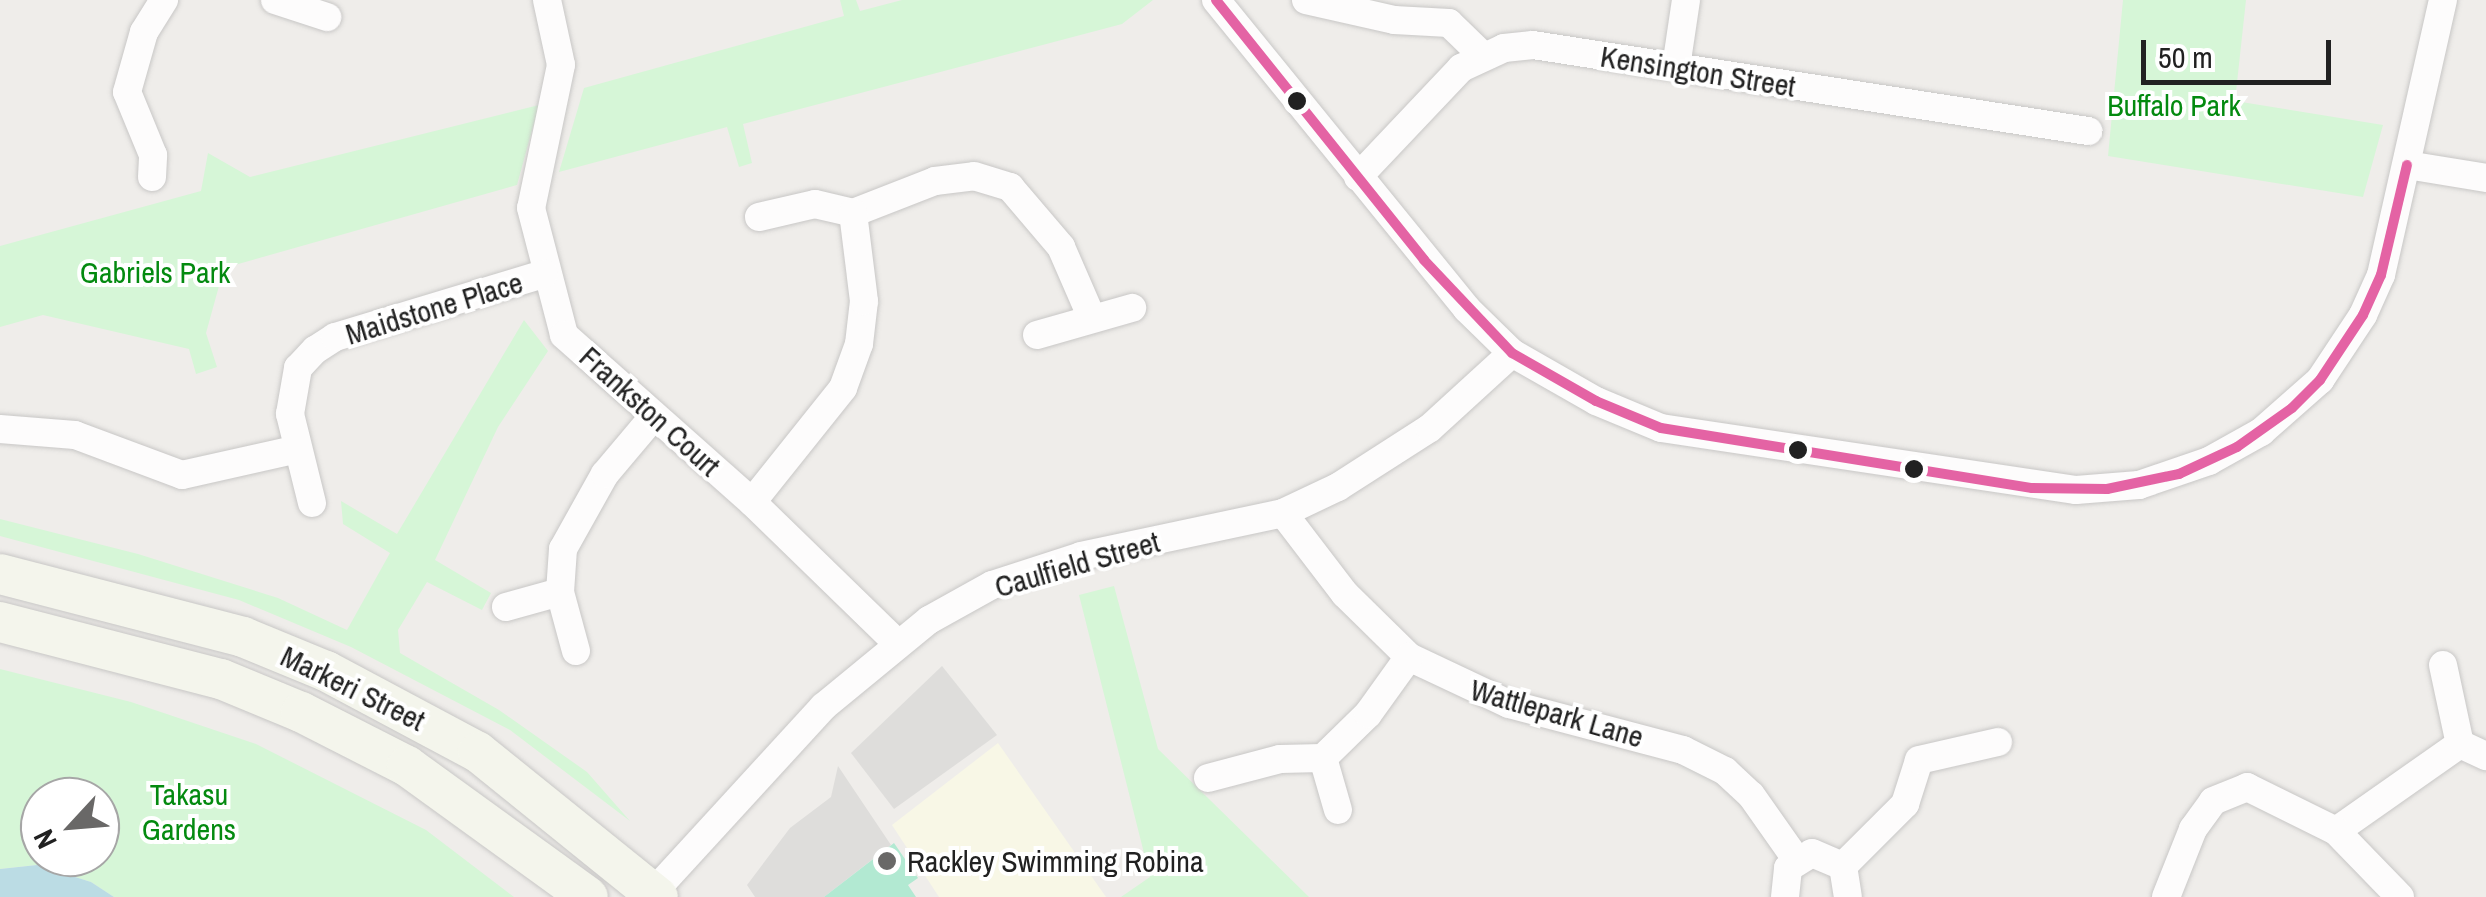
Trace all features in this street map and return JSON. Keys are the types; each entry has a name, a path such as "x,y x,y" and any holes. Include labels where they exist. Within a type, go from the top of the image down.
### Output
{"main road":[{"name":"Markeri Street","path":"0,574 243,637 326,671 478,752 653,895"},
{"name":"Markeri Street","path":"0,622 220,679 300,712 407,766 588,897"}],"street":[{"path":"152,177 153,155 127,92 144,32 164,0"},
{"path":"275,0 328,17"},
{"name":"Frankston Court","path":"546,0 561,65 531,208 544,274 564,334 652,417 752,502 897,643"},
{"path":"1216,0 1467,309 1512,352 1596,401 1661,428 2032,488 2139,485 2237,447 2320,380 2364,316 2380,275 2443,0"},
{"path":"1306,0 1394,20 1449,22 1482,55"},
{"path":"1676,67 1686,0"},
{"name":"Kensington Street","path":"1358,177 1440,86 1482,55 1533,45 2088,131"},
{"path":"2407,166 2486,178"},
{"path":"759,217 815,204 853,212 935,181 974,176 1010,186 1061,247 1091,316"},
{"path":"752,502 843,388 860,344 864,301 853,212"},
{"name":"Maidstone Place","path":"312,503 294,450 292,389 298,368 315,350 335,338 544,274"},
{"path":"1037,335 1091,316 1132,308"},
{"name":"Caulfield Street","path":"653,895 784,746 897,643 1010,579 1081,556 1283,513 1338,487 1430,428 1512,352"},
{"path":"576,651 560,592 562,548 605,474 652,417"},
{"path":"0,429 75,436 182,475 294,450"},
{"name":"Wattlepark Lane","path":"1283,513 1345,594 1409,657 1495,700 1683,750 1725,771 1796,859"},
{"path":"506,607 560,592"},
{"path":"1208,778 1280,758 1323,758 1368,714 1409,657"},
{"path":"2443,665 2460,744"},
{"path":"1843,866 1905,804 1918,760 1998,742"},
{"path":"2460,744 2486,756"},
{"path":"2336,831 2460,744"},
{"path":"1323,758 1338,810"},
{"path":"2166,897 2193,829 2213,802 2246,788 2336,831 2400,897"},
{"path":"1784,897 1783,879 1796,859 1824,854 1843,866 1848,897"}],"shaded area":[{"path":"942,666 997,735 894,809 851,753"},
{"path":"998,743 1106,897 939,897 892,825"},
{"path":"838,766 891,845 824,897 755,897 747,885 790,828 831,797"}],"green space":[{"path":"840,0 856,0 860,11 902,0 1153,0 1122,24 743,124 752,163 739,167 727,127 559,172 584,88 844,16"},
{"name":"Buffalo Park","path":"2123,0 2246,0 2235,101 2383,125 2363,197 2108,156"},
{"name":"Gabriels Park","path":"539,105 517,185 224,268 206,333 217,367 196,374 189,349 43,315 0,327 0,246 201,191 208,153 250,177"},
{"path":"524,320 548,351 498,427 435,560 491,593 482,610 427,582 398,630 400,653 499,710 587,772 630,821 510,730 351,647 239,600 0,536 0,519 138,554 278,598 347,630 390,553 343,524 341,501 397,534"},
{"path":"1114,586 1158,749 1309,897 1121,897 1150,877 1079,595"},
{"name":"Takasu Gardens","path":"0,669 131,702 256,744 426,830 514,897 114,897 75,877 120,877 120,777 20,777 20,867 0,869"},
{"name":"Rackley Swimming Robina","path":"894,843 918,878 908,885 916,897 824,897"}],"water":[{"path":"20,867 20,877 75,877 114,897 0,897 0,869"}],"transit line":[{"path":"1216,0 1424,260 1512,353 1596,401 1661,428 2032,488 2107,489 2179,474 2237,447 2292,408 2320,380 2363,315 2381,275 2407,165"}],"place":[{"name":"Rackley Swimming Robina","path":"887,861"}]}
